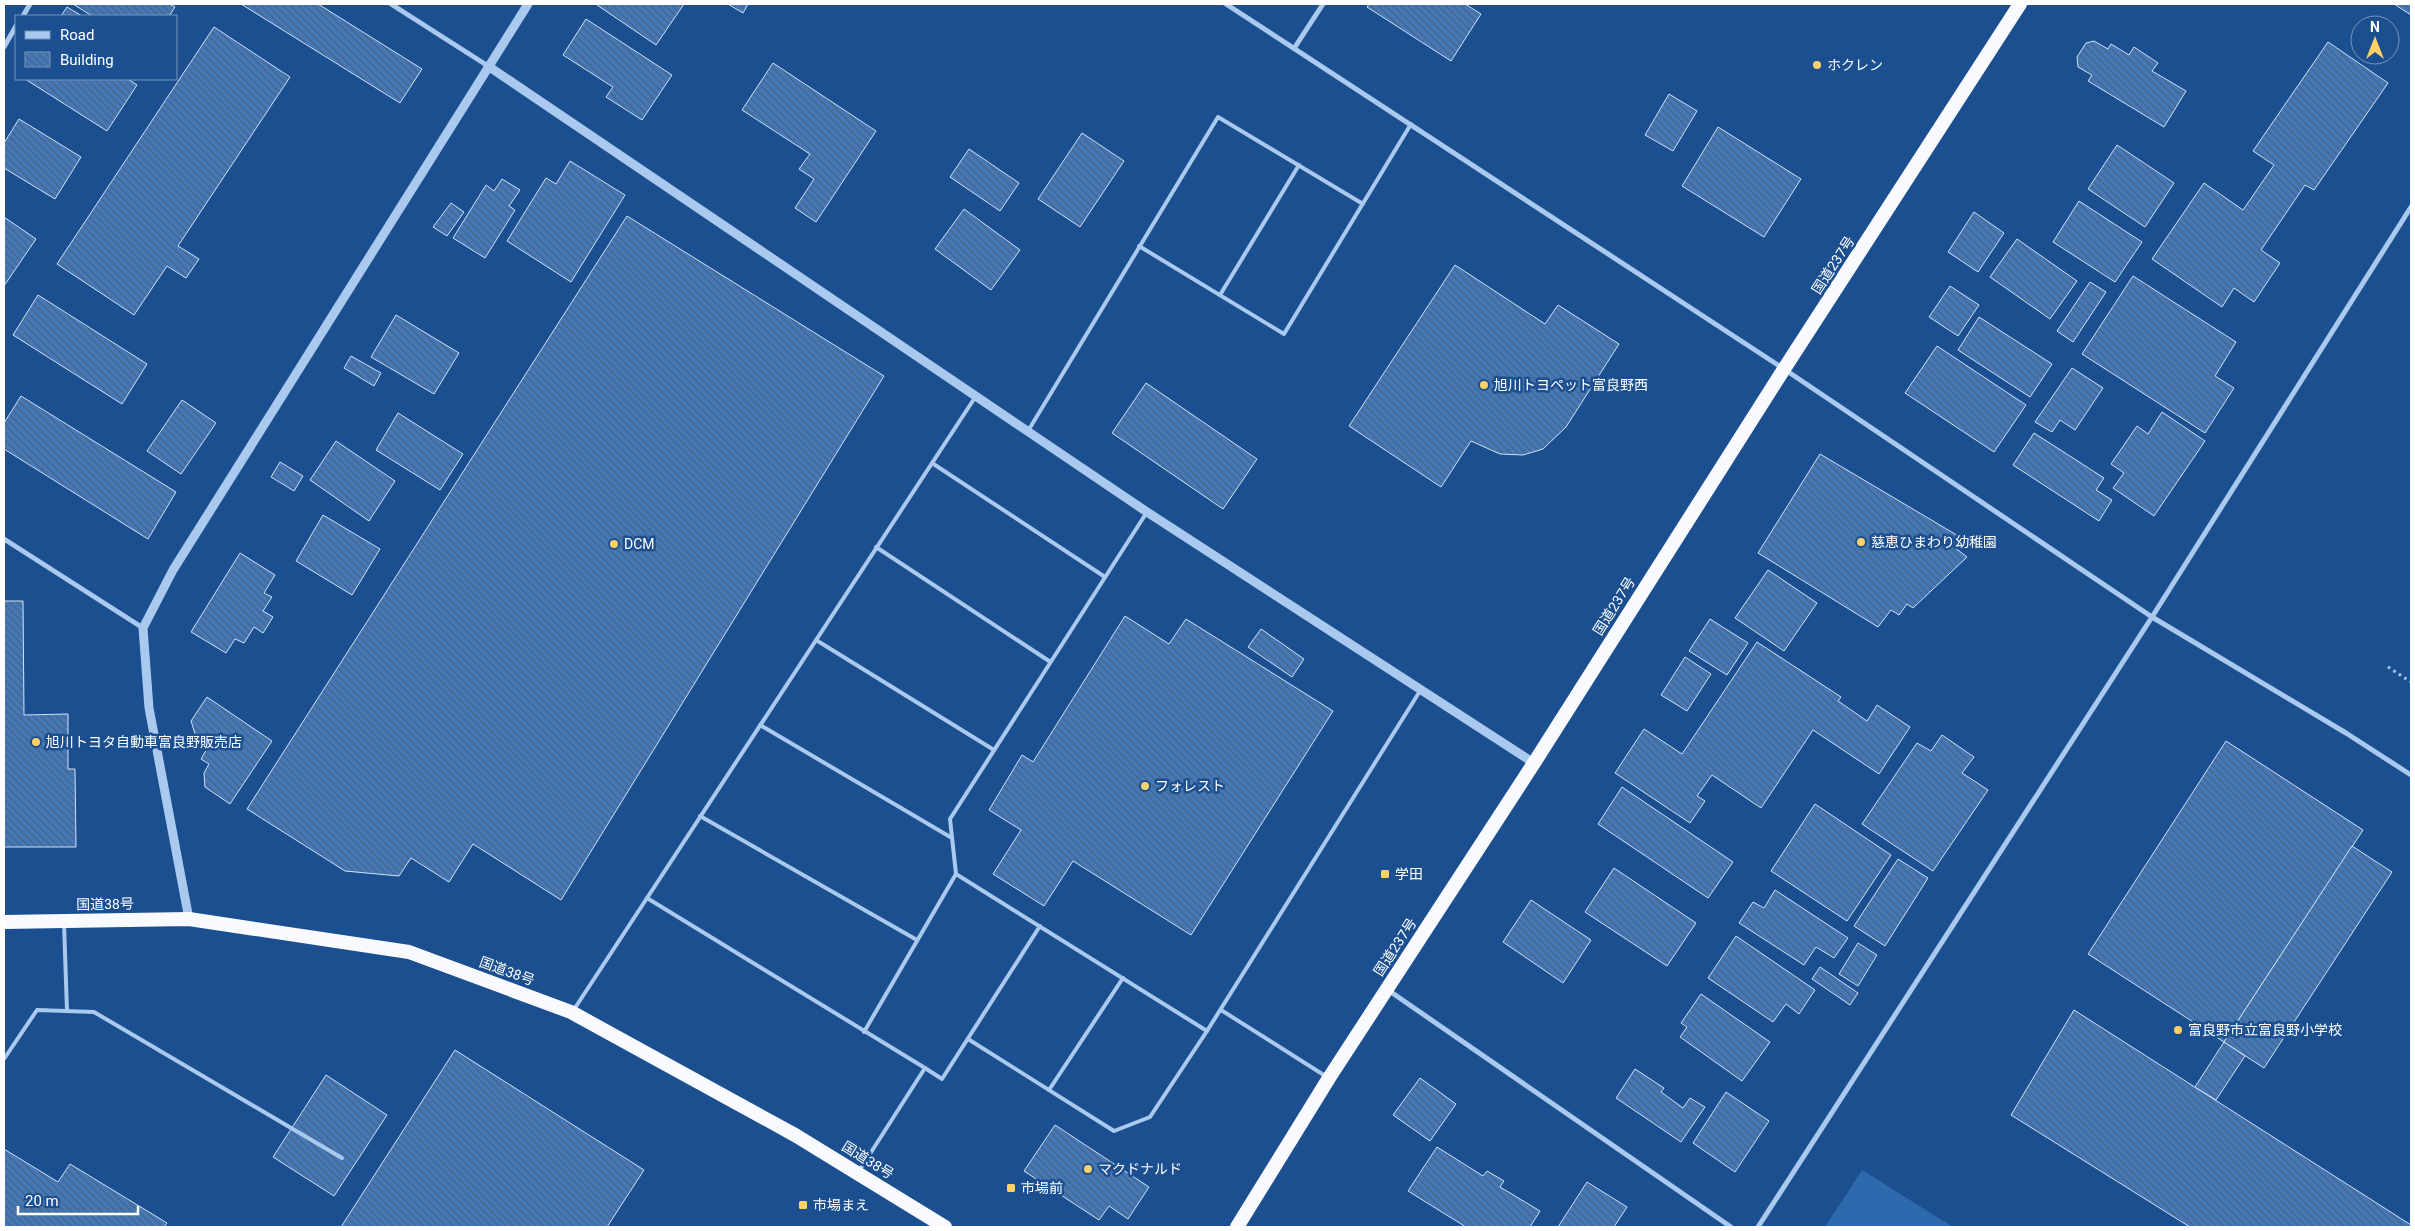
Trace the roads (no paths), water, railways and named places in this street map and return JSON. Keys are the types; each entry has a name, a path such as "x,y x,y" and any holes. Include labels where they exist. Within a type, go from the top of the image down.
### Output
{"highway":[{"name":"国道237号","path":"1237,1227 1329,1078 1534,763 1784,369 2020,4"},
{"name":"国道38号","path":"4,922 189,919 409,952 571,1012 795,1134 945,1227"}],"street":[{"path":"23,15 30,4"},
{"path":"391,4 488,66 1147,512 1534,763"},
{"path":"189,919 148,708 143,628 173,570 528,4"},
{"path":"1226,4 1295,47 1784,369 2152,617 2346,733 2411,775"},
{"path":"1295,47 1322,4"},
{"path":"4,47 15,28"},
{"path":"1758,1227 2152,617 2411,207"},
{"path":"4,539 143,628"},
{"path":"1387,990 1731,1227"}],"lane":[{"path":"1028,431 1218,117 1363,204"},
{"path":"1139,246 1284,334 1411,124"},
{"path":"1220,295 1298,165"},
{"path":"571,1012 976,396"},
{"path":"932,463 1105,577"},
{"path":"864,1032 956,874 950,819 1049,661 1147,512"},
{"path":"876,547 1049,661"},
{"path":"816,640 994,750"},
{"path":"968,1039 1114,1130 1150,1116 1208,1031 1421,689"},
{"path":"760,725 952,838"},
{"path":"700,816 917,940"},
{"path":"956,874 1208,1031"},
{"path":"647,898 942,1079 1040,926"},
{"path":"64,921 67,1011"},
{"path":"1049,1090 1123,978"},
{"path":"4,1059 38,1010 94,1012 342,1158"},
{"path":"1221,1010 1329,1078"},
{"path":"858,1173 925,1068"}],"place":[{"name":"ホクレン","path":"1817,65"},
{"name":"旭川トヨペット富良野西","path":"1484,385"},
{"name":"慈恵ひまわり幼稚園","path":"1861,542"},
{"name":"DCM","path":"614,544"},
{"name":"旭川トヨタ自動車富良野販売店","path":"36,742"},
{"name":"フォレスト","path":"1145,786"},
{"name":"学田","path":"1385,874"},
{"name":"富良野市立富良野小学校","path":"2178,1030"},
{"name":"マクドナルド","path":"1088,1169"},
{"name":"市場前","path":"1011,1188"},
{"name":"市場まえ","path":"803,1205"}]}
